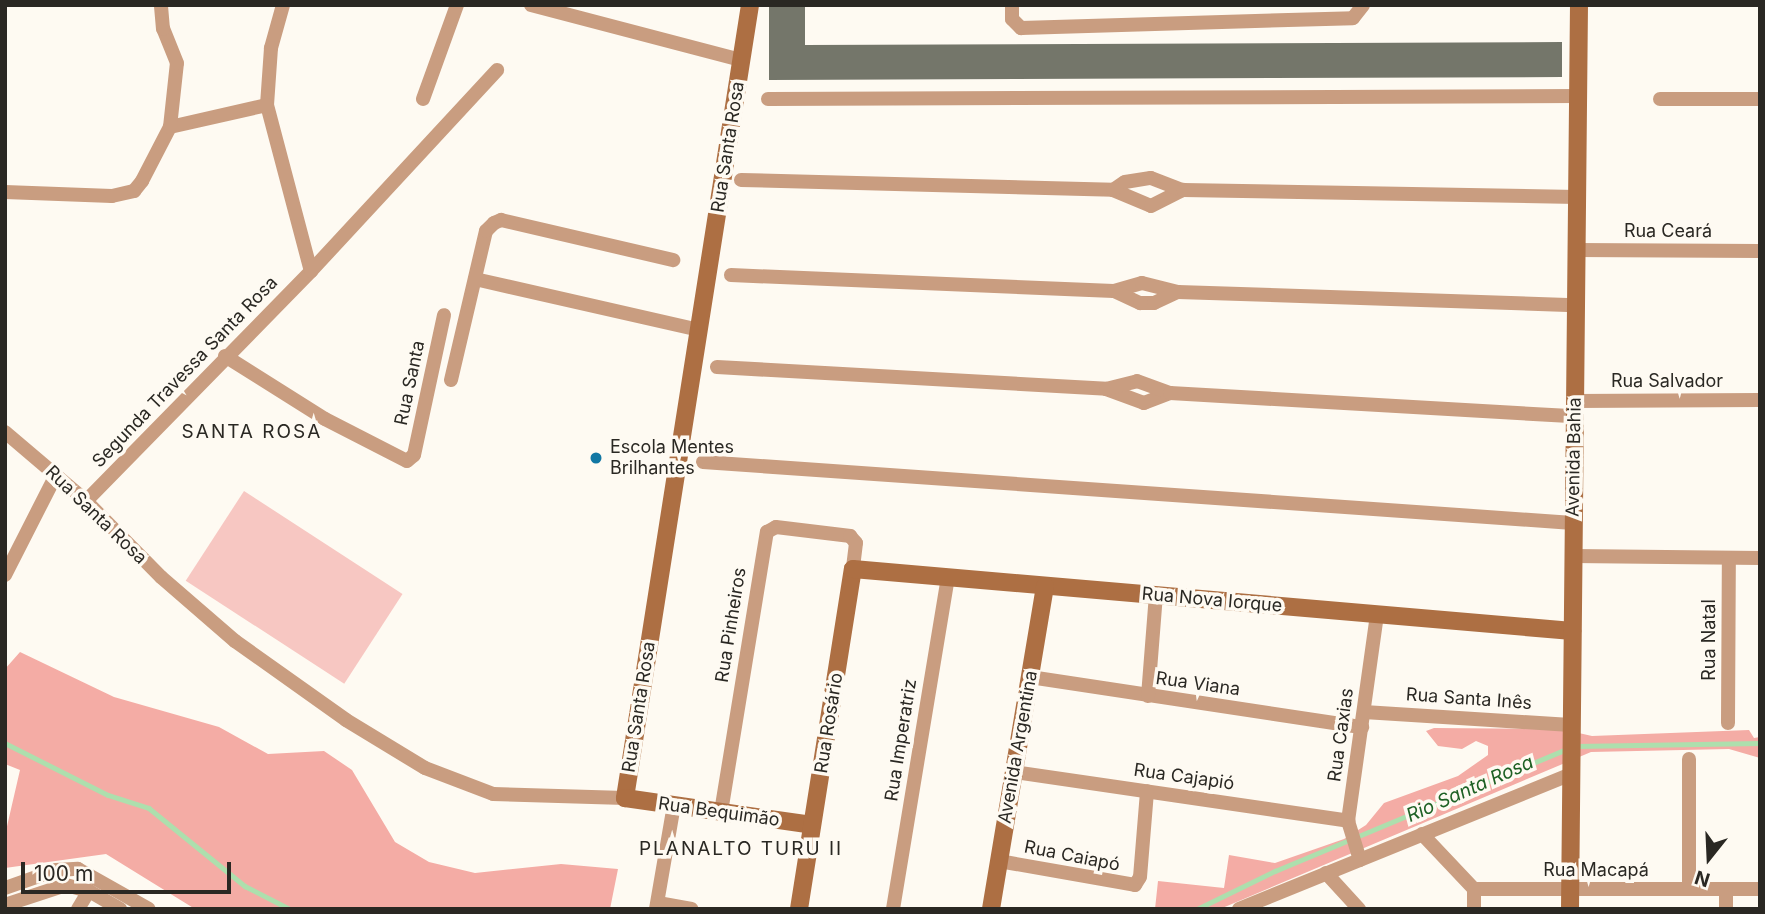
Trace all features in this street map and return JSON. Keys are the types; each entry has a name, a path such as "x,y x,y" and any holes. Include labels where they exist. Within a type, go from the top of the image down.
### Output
{"street":[{"path":"5,192 112,196 134,191 170,127 177,62 163,29 161,5"},
{"path":"283,5 271,48 267,105 311,271"},
{"path":"423,99 457,5"},
{"path":"531,5 741,60"},
{"name":"Rua Santa Rosa","path":"5,432 86,501 161,577 235,640 346,720 425,768 493,794 625,798 750,5"},
{"path":"1012,5 1012,19 1021,28 1353,19 1363,5"},
{"name":"Avenida Bahia","path":"1570,909 1573,556 1568,523 1570,304 1576,250 1571,196 1573,95 1579,5"},
{"name":"Segunda Travessa Santa Rosa","path":"86,501 311,271 497,70"},
{"path":"768,99 1573,95"},
{"path":"1660,99 1760,99"},
{"path":"170,127 267,105"},
{"path":"1112,191 1125,182 1151,178 1183,190 1571,196"},
{"path":"741,180 1112,191 1151,206 1183,190"},
{"path":"451,380 486,231 501,220 673,260"},
{"name":"Rua Ceará","path":"1576,250 1760,251"},
{"path":"731,275 1114,291 1154,303 1178,292 1570,304"},
{"path":"475,279 699,330"},
{"name":"Rua Santa","path":"225,356 400,461 411,459 444,315"},
{"path":"717,367 1106,389 1144,403 1170,393"},
{"path":"1106,389 1137,381 1170,393"},
{"name":"Rua Salvador","path":"1170,393 1571,410 1760,400"},
{"path":"703,462 1103,492 1144,489 1183,498 1568,523"},
{"path":"5,575 56,475"},
{"name":"Rua Pinheiros","path":"721,812 767,532 776,527 854,538"},
{"name":"Rua Rosário","path":"799,909 853,569 854,538"},
{"path":"1573,556 1760,558"},
{"name":"Rua Natal","path":"1728,723 1729,558"},
{"name":"Rua Nova Iorque","path":"853,569 1572,631"},
{"name":"Rua Imperatriz","path":"893,909 948,577"},
{"name":"Avenida Argentina","path":"991,909 1045,586"},
{"path":"1148,696 1156,595"},
{"name":"Rua Caxias","path":"1358,856 1349,824 1377,614"},
{"name":"Rua Viana","path":"1030,677 1362,727"},
{"name":"Rua Santa Inês","path":"1364,712 1571,730"},
{"path":"1689,759 1689,890"},
{"path":"1239,909 1326,873 1358,856 1422,834 1571,767"},
{"name":"Rua Cajapió","path":"1014,772 1349,824"},
{"name":"Rua Caiapó","path":"999,862 1127,886 1138,882 1147,791"},
{"name":"Rua Bequimão","path":"625,798 813,825"},
{"path":"674,805 657,906 691,909"},
{"path":"1422,834 1475,889 1474,909"},
{"path":"5,888 56,870 78,869 149,909"},
{"path":"1326,873 1359,909"},
{"path":"5,905 66,885 89,891 110,906"},
{"name":"Rua Macapá","path":"1475,889 1760,890"},
{"path":"1726,890 1726,909"},
{"path":"78,909 89,891"}],"shaded area":[{"path":"244,491 403,594 344,684 186,581"},
{"path":"20,652 114,697 219,727 268,754 324,751 352,770 395,842 429,862 475,873 561,864 618,869 610,909 195,909 106,854 5,868 5,835 20,770 5,764 5,669"},
{"path":"1434,728 1561,729 1592,736 1749,730 1754,738 1760,737 1760,758 1729,749 1591,752 1220,909 1155,909 1158,881 1224,888 1229,855 1275,863 1344,839 1366,825 1384,803 1458,776 1488,755 1488,746 1476,741 1462,749 1438,746 1426,731"}],"building":[{"path":"769,5 805,5 805,45 1562,42 1562,77 769,80"}],"waterway":[{"name":"Rio Santa Rosa","path":"5,743 108,795 149,808 245,886 290,909"},
{"name":"Rio Santa Rosa","path":"1576,746 1760,743"},
{"name":"Rio Santa Rosa","path":"1197,909 1275,871 1567,749"}],"place":[{"name":"Escola Mentes Brilhantes","path":"596,458"}],"district":[{"name":"SANTA ROSA","path":"252,432"},
{"name":"PLANALTO TURU II","path":"741,849"}]}
